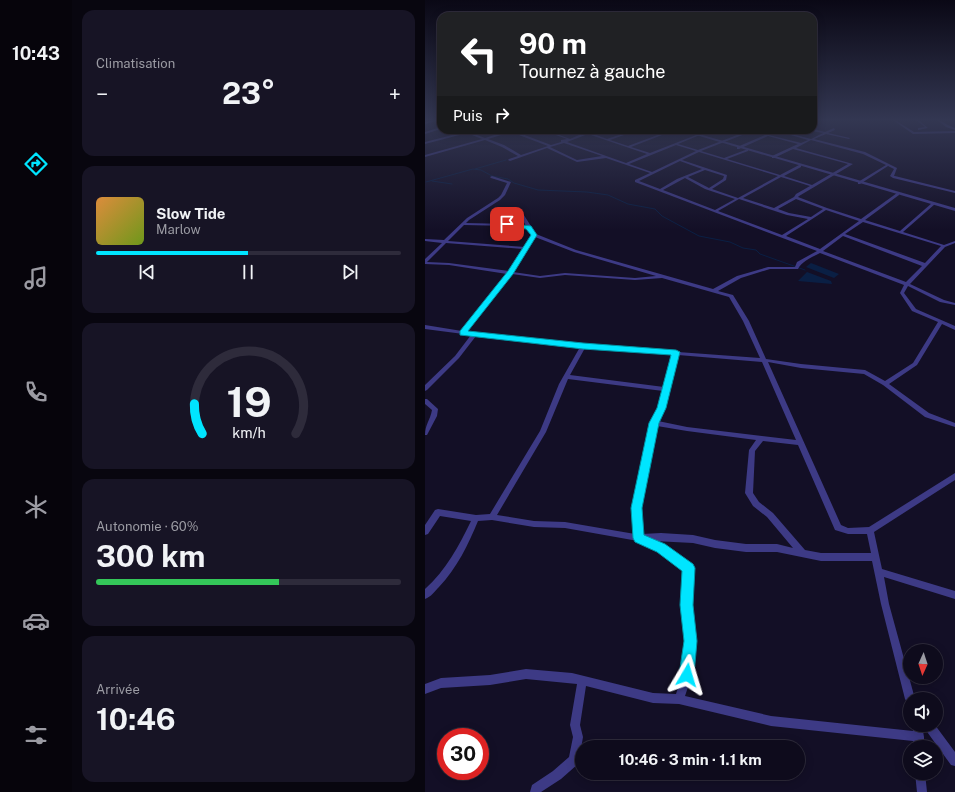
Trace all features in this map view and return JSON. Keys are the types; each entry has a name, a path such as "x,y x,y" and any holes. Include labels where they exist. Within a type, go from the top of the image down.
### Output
{"street":[{"path":"510,160 518,157"},
{"path":"569,157 581,161 606,157 652,173"},
{"path":"626,164 642,157"},
{"path":"686,157 636,180 907,284 942,301 955,304"},
{"path":"718,157 813,186"},
{"path":"724,159 729,157"},
{"path":"773,157 955,210"},
{"path":"774,210 851,164 825,157"},
{"path":"871,157 886,166 897,170 893,175 894,177 955,192"},
{"path":"679,160 704,168 727,178 710,189"},
{"path":"715,211 800,166"},
{"path":"859,183 886,166"},
{"path":"661,190 704,168"},
{"path":"686,176 710,189 774,210 811,218"},
{"path":"425,262 463,224 503,195 509,182 493,177"},
{"path":"714,291 739,277 770,268 796,267 799,263 843,235 898,194"},
{"path":"796,198 826,209 955,248"},
{"path":"901,232 933,204"},
{"path":"782,237 826,209"},
{"path":"519,210 534,235 575,251 731,296 746,321 764,360 838,528 848,531 870,530 955,476"},
{"path":"463,224 507,224 528,227"},
{"path":"463,333 511,272 534,235"},
{"path":"843,235 925,265"},
{"path":"425,240 526,248"},
{"path":"955,242 946,245 925,265 907,284 902,294 911,307 919,313 955,328"},
{"path":"425,262 511,272 540,277 565,274 635,279 664,276"},
{"path":"885,384 915,364 941,322"},
{"path":"425,327 463,333 583,346 764,360 801,366 865,372 885,384 927,416 955,426"},
{"path":"425,389 457,357 475,334"},
{"path":"492,517 543,432 566,377 583,346"},
{"path":"639,538 636,508 654,423 661,408 676,352"},
{"path":"566,377 666,389"},
{"path":"425,401 435,409 435,416 425,433"},
{"path":"654,423 687,430 800,443"},
{"path":"762,438 752,450 749,493 756,504 770,515 802,552"},
{"path":"425,532 438,512 476,518 492,517 534,524 565,525 639,538 661,537 693,539 715,544 746,548 777,548 821,557 876,557"},
{"path":"425,595 437,584 457,559 476,518"},
{"path":"870,530 887,611 908,692"},
{"path":"639,538 661,548 689,568 687,605 691,641 687,675 679,700"},
{"path":"879,572 955,595"},
{"path":"425,689 441,683 490,680 526,674 572,678 582,682 653,698 679,700 719,707 771,721 905,740"},
{"path":"535,792 536,789 557,775 574,760 578,737 575,725 582,682"},
{"path":"934,732 955,761"},
{"path":"921,780 922,792"}],"water":[{"path":"811,263 839,274 834,278 806,267"},
{"path":"807,272 831,281 832,284 798,281"}],"waterway":[{"path":"475,169 506,160"},
{"path":"426,182 473,169 481,170 492,176 508,179 514,183 538,190 587,192 608,195 628,204 655,209 662,216 699,236 730,242 743,248 756,250 760,254 805,270"},
{"path":"432,181 452,184"}],"route":[{"path":"507,224 528,227 534,235 511,272 463,333 583,346 676,352 661,408 654,423 636,508 639,523 639,538 661,548 689,568 687,605 691,641 687,675"}]}
